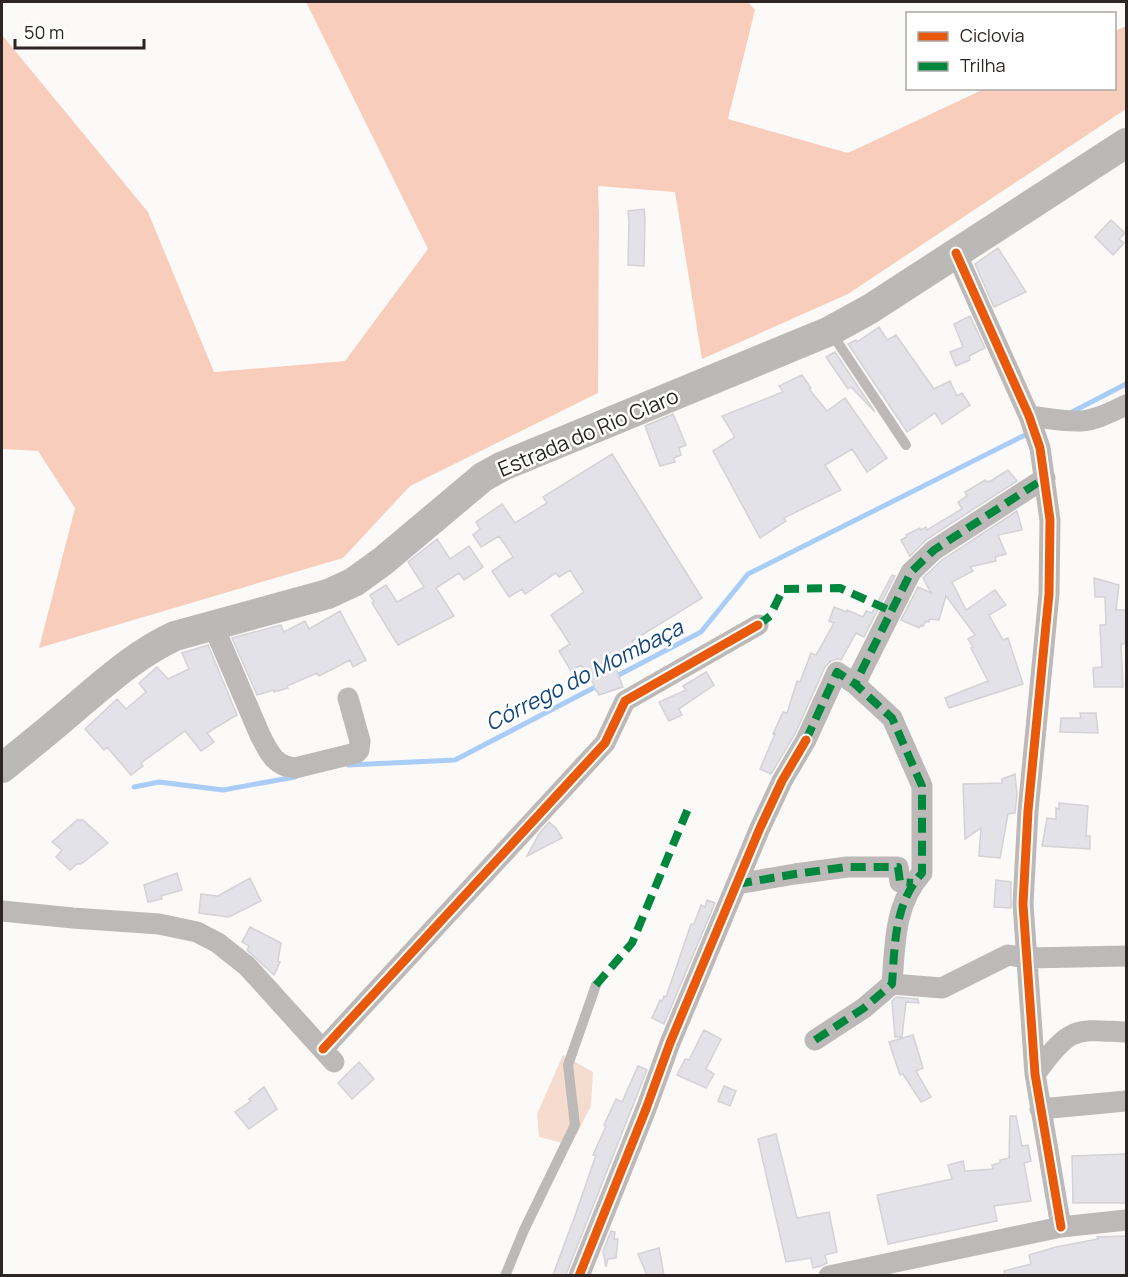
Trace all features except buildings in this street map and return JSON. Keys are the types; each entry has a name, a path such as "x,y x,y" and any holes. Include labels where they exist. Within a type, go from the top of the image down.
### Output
{"main road":[{"name":"Estrada do Rio Claro","path":"2,768 117,672 158,643 213,625 328,594 354,582 383,561 483,477 503,466 830,331 870,309 1126,142"}],"street":[{"path":"956,253 1029,416 1040,448 1050,520 1049,594 1025,857 1023,904 1035,1074 1061,1227"},
{"path":"1029,416 1083,421 1107,414 1126,405"},
{"path":"855,684 911,572 934,550 1045,478"},
{"path":"213,625 260,735 269,752 279,763 296,768 356,753 359,750 360,741 348,698"},
{"path":"2,910 159,924 197,932 218,943 247,966 328,1055 605,743 625,701 758,625"},
{"path":"579,1275 670,1043 760,828 782,782 806,740 837,672 855,684 891,718 922,786 922,873 913,883 897,920 891,984 864,1008 816,1040"},
{"path":"737,884 848,867 898,867 900,882 913,883"},
{"path":"891,984 942,988 1008,956 1027,958 1126,956"},
{"path":"1035,1074 1070,1036 1088,1032 1126,1032"},
{"path":"1040,1109 1126,1101"},
{"path":"829,1275 1061,1227 1126,1220"}],"lane":[{"path":"830,331 906,445"},
{"path":"505,1275 524,1230 575,1125 568,1065 596,985"}],"shaded area":[{"path":"306,2 748,2 755,10 728,119 848,153 982,90 1116,90 1116,31 1126,26 1126,109 848,294 702,359 675,192 598,186 598,393 410,486 343,558 39,648 75,508 38,451 2,449 2,35 148,212 214,372 345,361 428,249"},
{"path":"563,1055 593,1072 591,1106 571,1145 539,1137 537,1114"}],"waterway":[{"name":"Córrego do Mombaça","path":"1070,413 1126,384"},
{"name":"Córrego do Mombaça","path":"613,678 701,632 748,574 1029,433"},
{"name":"Córrego do Mombaça","path":"348,765 455,760 599,685"},
{"name":"Córrego do Mombaça","path":"134,787 159,782 223,790 295,777"}],"marked path":[{"path":"815,1040 864,1008 892,984 895,940 901,911 913,885 922,873 922,786 892,718 855,684 911,572 934,550 1045,478"},
{"path":"758,625 770,616 783,589 840,588 891,611"},
{"path":"806,740 837,672 855,684"},
{"path":"596,985 632,943 690,804"},
{"path":"737,884 847,867 898,867 900,882 913,883"}],"cycle path":[{"path":"956,253 1029,416 1040,448 1050,520 1049,594 1028,811 1023,904 1035,1074 1061,1227"},
{"path":"323,1049 605,743 625,701 758,625"},
{"path":"579,1276 670,1043 760,828 782,781 806,740"}]}
